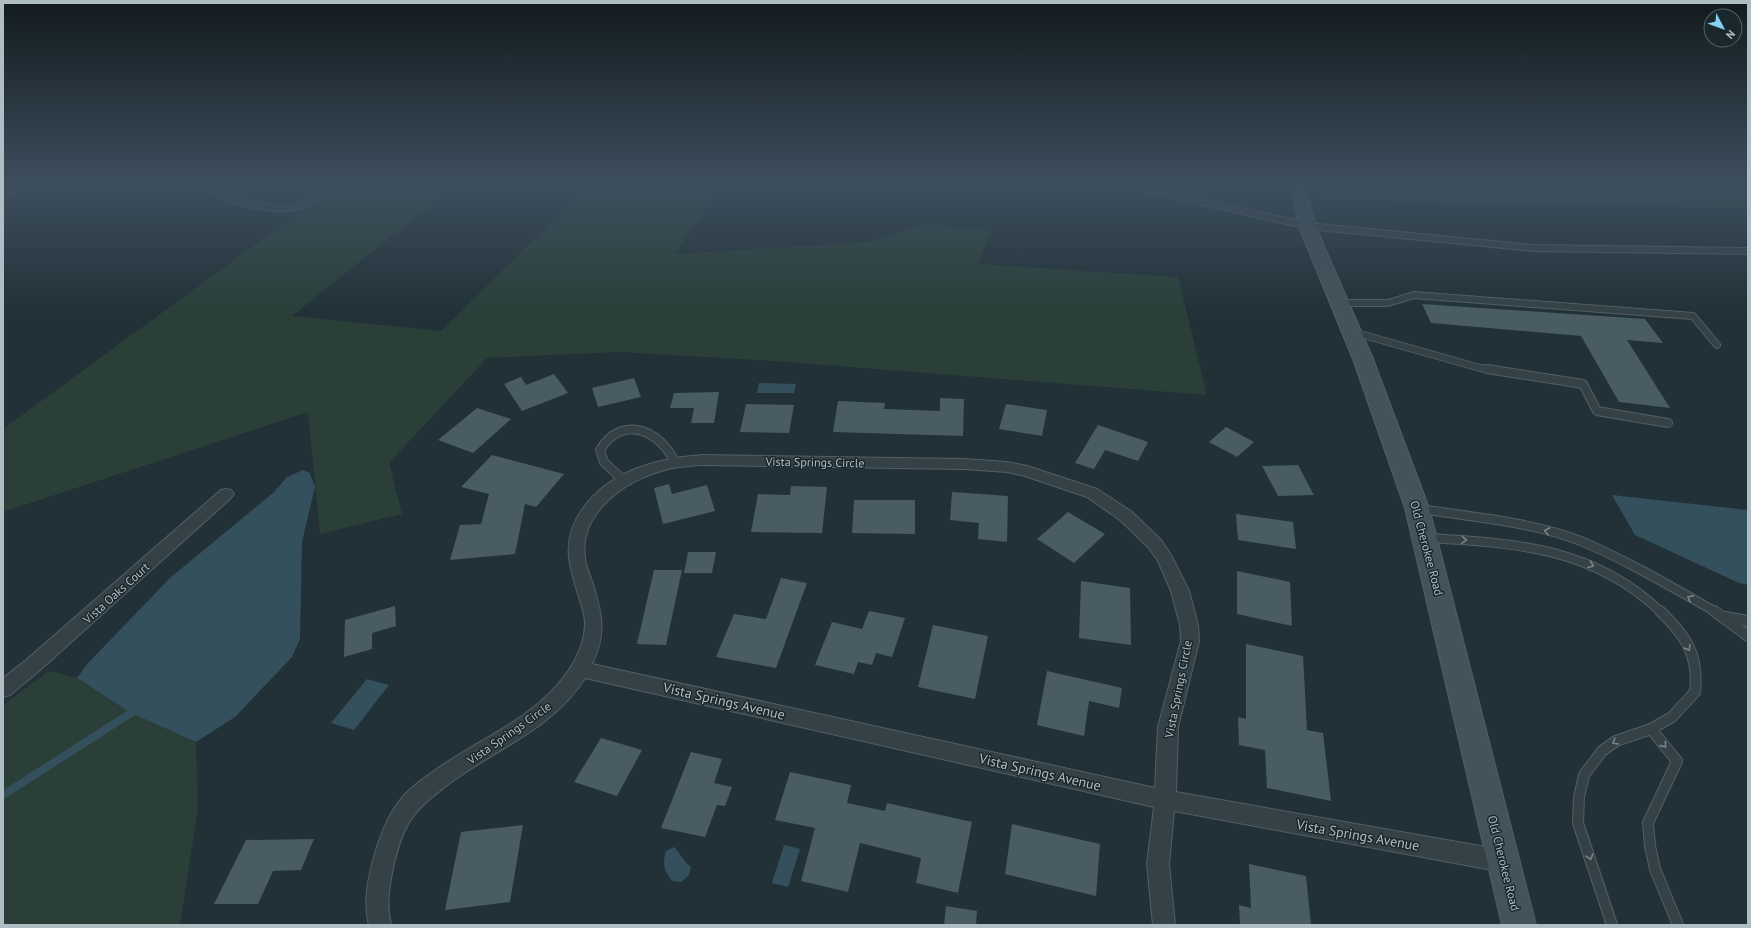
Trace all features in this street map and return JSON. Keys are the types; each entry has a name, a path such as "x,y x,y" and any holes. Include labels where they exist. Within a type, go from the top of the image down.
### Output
{"street":[{"name":"Old Cherokee Road","path":"1309,227 1341,303 1397,446 1417,508 1519,925"},
{"path":"1321,227 1533,248 1748,251"},
{"name":"Vista Springs Circle","path":"380,925 377,917 377,891 388,842 409,804 437,781 542,713 566,690 581,669 590,651 594,622 576,553 579,530 594,505 605,494 624,481 648,469 675,463 719,460 964,464 1007,467 1046,477 1092,493 1126,516 1154,544 1165,560 1180,591 1189,624 1190,641 1187,658 1168,727 1165,800 1158,864 1164,925"},
{"name":"Vista Oaks Court","path":"3,689 32,666 226,494"},
{"name":"Vista Springs Avenue","path":"581,669 1165,800 1503,861"}],"lane":[{"path":"1341,303 1388,303 1414,295 1693,316 1717,345"},
{"path":"1352,332 1480,368 1583,384 1597,411 1668,423"},
{"path":"624,481 604,462 600,450 605,440 612,433 626,429 643,431 654,435 665,444 675,463"},
{"path":"1417,508 1527,526 1580,541 1632,565 1724,617 1748,636"},
{"path":"1425,538 1498,543 1536,549 1573,559 1595,567 1619,579 1661,612 1674,625 1694,659 1696,672 1695,692 1672,717 1651,729 1616,741 1602,751 1584,776 1579,797 1578,823 1612,925"},
{"path":"1724,617 1748,621"},
{"path":"1651,729 1677,762 1648,823 1650,846 1655,869 1678,925"}],"green space":[{"path":"280,227 403,227 292,316 441,331 546,227 693,227 675,254 868,242 913,227 955,227 990,231 978,264 1178,277 1207,395 774,361 620,352 487,358 389,463 402,514 320,534 308,412 3,512 3,429"},
{"path":"49,671 77,678 131,713 196,742 198,808 180,925 3,925 3,705"}],"water":[{"path":"759,383 796,384 794,393 757,393"},
{"path":"303,470 310,473 315,487 302,542 300,639 292,657 235,717 196,742 131,713 77,678 88,663 170,578 274,492 287,477"},
{"path":"1612,495 1748,510 1748,585 1739,583 1635,535"},
{"path":"367,679 389,685 354,730 331,723"},
{"path":"784,845 800,849 788,887 772,883"},
{"path":"674,847 691,867 689,875 681,882 672,881 664,867 666,851"}],"building":[{"path":"1422,304 1645,319 1663,343 1627,340 1670,408 1619,402 1581,336 1431,323"},
{"path":"554,374 568,393 522,411 504,384 521,377 526,385"},
{"path":"634,378 641,397 598,407 592,388"},
{"path":"719,392 714,423 691,423 694,408 670,408 674,393"},
{"path":"940,398 964,399 963,436 833,432 838,401 885,403 884,409 940,411"},
{"path":"746,404 794,405 789,433 740,432"},
{"path":"1006,404 1047,410 1042,436 999,429"},
{"path":"477,408 511,419 473,453 438,440"},
{"path":"1098,425 1148,442 1138,461 1105,450 1094,469 1075,463"},
{"path":"1226,427 1254,442 1237,457 1209,442"},
{"path":"492,455 564,474 536,507 525,504 515,554 450,560 460,525 481,524 489,494 461,487"},
{"path":"1298,465 1314,495 1278,496 1262,466"},
{"path":"669,484 672,494 707,485 715,511 663,524 654,488"},
{"path":"791,486 827,487 822,533 751,532 758,494 790,495"},
{"path":"952,492 1008,496 1007,542 978,539 979,523 950,520"},
{"path":"854,500 915,500 915,534 852,533"},
{"path":"1068,512 1105,534 1074,563 1037,539"},
{"path":"1236,514 1293,522 1296,549 1238,540"},
{"path":"688,552 716,552 712,573 684,573"},
{"path":"654,570 682,570 666,645 637,644"},
{"path":"1237,571 1290,582 1292,626 1237,614"},
{"path":"781,578 807,583 776,668 716,657 734,614 766,619"},
{"path":"1081,581 1130,588 1131,645 1079,638"},
{"path":"395,606 396,626 372,633 372,649 344,657 345,620"},
{"path":"869,611 905,618 892,657 876,653 872,665 858,662 854,674 815,665 832,622 862,629"},
{"path":"933,625 988,636 975,699 918,687"},
{"path":"1246,644 1303,656 1307,730 1323,733 1331,801 1267,788 1265,750 1239,745 1238,717 1246,719"},
{"path":"1047,671 1122,688 1119,708 1089,701 1084,736 1037,725"},
{"path":"601,738 642,750 617,796 574,782"},
{"path":"691,752 722,759 714,783 732,787 725,806 717,805 705,837 661,828"},
{"path":"790,772 851,785 847,803 885,811 887,803 972,822 958,893 916,883 921,858 860,843 848,892 801,881 815,828 775,820"},
{"path":"1012,824 1100,844 1096,896 1005,874"},
{"path":"523,825 510,902 445,910 461,832"},
{"path":"314,839 301,870 273,871 258,904 214,904 246,840"},
{"path":"1249,864 1306,876 1311,925 1240,925 1239,905 1251,908"},
{"path":"946,906 977,911 976,925 944,925"}],"waterway":[{"path":"3,795 131,713"}]}
